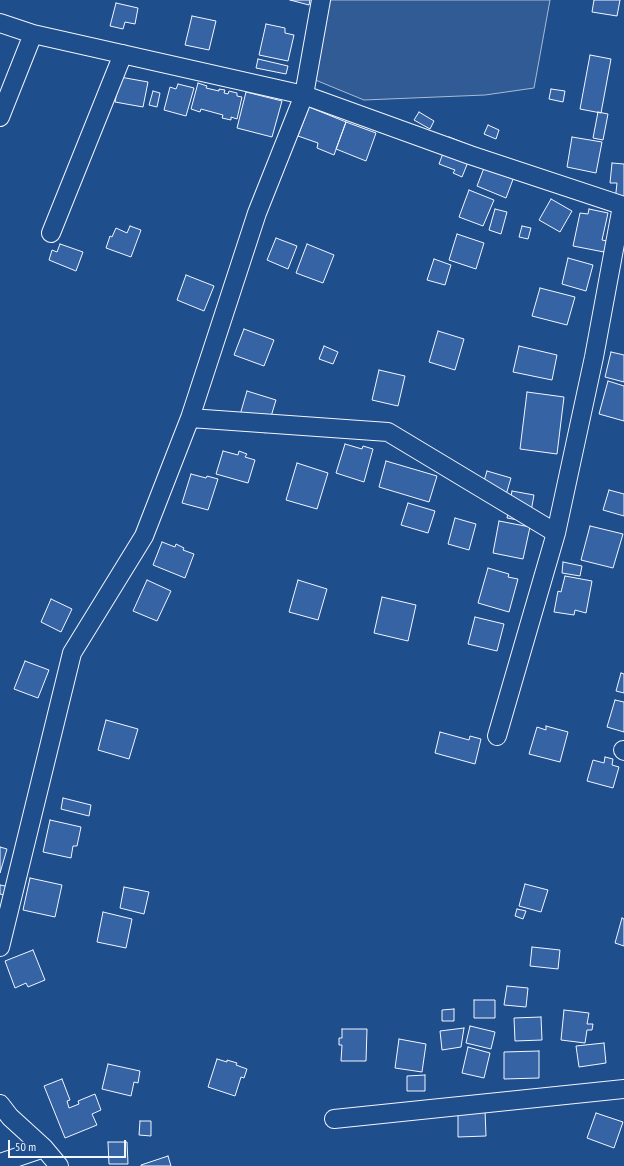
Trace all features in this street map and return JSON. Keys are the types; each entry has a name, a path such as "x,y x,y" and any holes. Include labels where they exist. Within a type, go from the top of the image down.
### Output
{"street":[{"path":"0,947 72,653 144,536 190,418 257,214 304,95 320,0"},
{"path":"0,23 33,34 304,95 470,155 623,206 594,356 556,533 498,736"},
{"path":"0,117 33,34"},
{"path":"52,233 123,54"},
{"path":"190,418 388,432 556,533"},
{"path":"334,1119 624,1089"},
{"path":"0,1091 5,1110 44,1148 59,1166"},
{"path":"0,1163 44,1148"}],"shaded area":[{"path":"327,0 550,0 534,88 485,95 364,100 313,79"}],"building":[{"path":"290,0 310,0 309,5"},
{"path":"594,0 620,0 617,16 592,12"},
{"path":"116,3 138,8 135,24 125,22 123,29 110,26"},
{"path":"192,16 216,21 209,50 185,45"},
{"path":"266,24 285,28 285,33 294,35 288,61 259,55"},
{"path":"590,55 611,59 601,113 580,109"},
{"path":"258,59 288,66 286,74 256,68"},
{"path":"120,77 148,82 143,107 115,102"},
{"path":"198,83 207,86 206,88 219,91 219,89 225,90 224,93 228,94 229,91 237,93 237,96 242,97 237,119 231,117 231,120 222,118 223,115 201,109 200,112 191,109"},
{"path":"178,84 194,88 186,116 164,110 170,87 176,89"},
{"path":"551,89 565,91 563,102 549,99"},
{"path":"153,91 160,93 157,107 149,105"},
{"path":"246,92 282,101 272,137 237,128"},
{"path":"309,107 346,122 334,155 317,148 318,143 298,136"},
{"path":"419,112 434,121 430,129 414,120"},
{"path":"598,112 608,114 603,140 593,138"},
{"path":"346,122 376,133 366,161 336,149"},
{"path":"488,125 499,130 496,139 484,134"},
{"path":"449,137 474,147 462,177 453,173 455,170 439,164"},
{"path":"572,137 602,142 596,173 567,167"},
{"path":"489,155 518,166 506,198 477,186"},
{"path":"612,163 624,164 624,211 614,210 617,183 610,183"},
{"path":"469,190 494,200 483,226 459,217"},
{"path":"551,199 572,211 560,232 539,220"},
{"path":"495,209 507,212 501,234 489,230"},
{"path":"589,209 608,213 602,240 607,241 604,252 573,246 580,213 588,214"},
{"path":"130,226 141,230 131,257 106,248 110,236 112,237 116,228 127,233"},
{"path":"522,226 531,228 528,239 519,237"},
{"path":"457,234 484,243 476,269 449,260"},
{"path":"276,238 297,246 288,269 267,260"},
{"path":"60,244 83,252 76,271 49,260 52,250 57,252"},
{"path":"307,244 334,255 323,283 296,273"},
{"path":"568,258 593,265 586,291 562,284"},
{"path":"434,259 451,265 445,285 427,280"},
{"path":"186,275 214,286 204,311 177,300"},
{"path":"540,288 575,297 567,325 532,316"},
{"path":"244,329 274,340 264,366 234,355"},
{"path":"438,331 464,339 455,370 429,362"},
{"path":"324,346 338,352 333,364 319,359"},
{"path":"519,346 557,355 552,380 513,372"},
{"path":"611,352 624,355 624,382 605,377"},
{"path":"379,370 405,376 398,406 372,400"},
{"path":"608,381 624,386 624,421 599,414"},
{"path":"247,391 276,400 266,433 237,425"},
{"path":"527,392 564,397 557,454 520,449"},
{"path":"345,444 362,449 363,446 373,449 364,482 336,473"},
{"path":"223,451 238,455 239,451 247,454 245,457 255,460 248,483 216,474"},
{"path":"386,461 437,476 429,502 379,487"},
{"path":"297,463 328,473 317,509 286,500"},
{"path":"487,471 511,478 505,498 481,491"},
{"path":"191,474 206,478 207,476 218,479 208,510 182,503"},
{"path":"609,490 624,494 624,516 603,510"},
{"path":"512,491 534,495 529,522 507,518"},
{"path":"408,503 435,511 428,533 401,525"},
{"path":"455,518 476,524 469,550 448,544"},
{"path":"499,521 530,527 523,559 493,553"},
{"path":"590,526 623,534 613,568 581,560"},
{"path":"162,542 175,547 176,544 184,548 183,550 194,554 185,578 153,565"},
{"path":"563,562 582,566 580,576 562,573"},
{"path":"488,568 509,574 508,577 518,579 509,612 478,603"},
{"path":"565,576 592,581 586,613 575,610 574,615 554,612 558,591 561,592"},
{"path":"147,580 171,591 157,621 133,611"},
{"path":"298,580 327,589 318,620 289,612"},
{"path":"382,597 416,605 408,641 374,633"},
{"path":"51,599 72,609 61,632 41,622"},
{"path":"475,617 504,624 497,651 468,644"},
{"path":"25,661 49,670 38,698 14,689"},
{"path":"621,673 624,674 624,693 616,691"},
{"path":"615,700 624,702 624,732 607,727"},
{"path":"106,720 138,729 129,759 98,750"},
{"path":"546,726 568,732 560,762 529,754 537,727 546,730"},
{"path":"440,732 469,740 470,736 481,739 475,764 435,753"},
{"path":"605,757 613,759 612,765 619,767 613,788 587,781 593,760 604,763"},
{"path":"63,798 91,805 89,816 61,809"},
{"path":"50,820 81,827 77,846 73,846 71,858 43,852"},
{"path":"0,847 7,849 0,873"},
{"path":"30,878 62,885 55,917 23,910"},
{"path":"525,884 548,890 541,912 519,906"},
{"path":"0,885 10,887 8,896 0,894"},
{"path":"124,887 149,892 144,914 120,908"},
{"path":"517,909 526,911 523,919 515,916"},
{"path":"103,912 132,919 126,948 97,942"},
{"path":"622,918 624,919 624,946 615,943"},
{"path":"532,947 560,950 558,969 530,966"},
{"path":"33,950 45,980 28,987 26,983 15,988 5,961"},
{"path":"507,986 528,988 526,1007 504,1005"},
{"path":"474,1000 495,1000 495,1018 474,1018"},
{"path":"454,1009 454,1021 442,1021 442,1010"},
{"path":"564,1010 589,1013 587,1024 593,1024 592,1030 587,1030 585,1043 561,1040"},
{"path":"541,1017 542,1040 515,1041 514,1018"},
{"path":"470,1026 495,1032 491,1049 466,1043"},
{"path":"464,1028 461,1047 442,1050 440,1031"},
{"path":"342,1029 367,1029 366,1061 341,1061 342,1045 339,1045 339,1038 342,1038"},
{"path":"399,1039 426,1044 422,1072 395,1068"},
{"path":"604,1043 606,1063 579,1067 576,1046"},
{"path":"468,1047 490,1053 484,1078 462,1073"},
{"path":"539,1051 539,1078 504,1079 504,1052"},
{"path":"217,1059 237,1063 236,1065 247,1069 244,1078 241,1077 235,1096 208,1087"},
{"path":"108,1064 140,1071 138,1083 134,1082 131,1096 102,1089"},
{"path":"425,1075 425,1091 407,1091 407,1076"},
{"path":"62,1079 70,1100 67,1101 69,1108 79,1104 78,1101 95,1094 101,1110 92,1114 97,1125 65,1138 44,1086"},
{"path":"485,1110 486,1136 458,1137 458,1111"},
{"path":"596,1113 623,1122 614,1148 587,1138"},
{"path":"140,1121 151,1121 151,1136 139,1135"},
{"path":"108,1142 127,1142 128,1164 109,1164"},
{"path":"168,1156 171,1166 141,1166 141,1165"}]}
